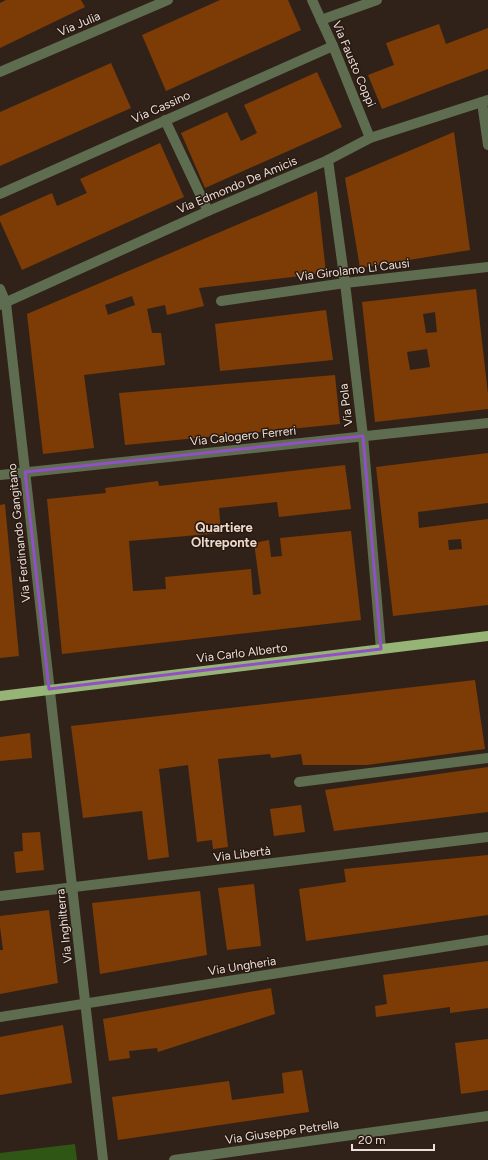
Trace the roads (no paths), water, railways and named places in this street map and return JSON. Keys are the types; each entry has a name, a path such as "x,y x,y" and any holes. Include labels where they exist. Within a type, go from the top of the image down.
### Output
{"main road":[{"name":"Via Carlo Alberto","path":"0,696 488,636"}],"street":[{"name":"Via Julia","path":"0,72 168,0"},
{"name":"Via Fausto Coppi","path":"312,0 333,46 370,138"},
{"path":"321,20 377,0"},
{"name":"Via Cassino","path":"0,194 333,46"},
{"path":"485,101 488,145"},
{"name":"Via Edmondo De Amicis","path":"3,304 208,211 328,160 370,138 485,101"},
{"path":"165,120 208,211"},
{"name":"Via Pola","path":"328,160 345,283 363,436 381,649"},
{"name":"Via Girolamo Li Causi","path":"221,301 345,283 488,267"},
{"name":"Via Ferdinando Gangitano","path":"0,288 25,472 49,689"},
{"name":"Via Calogero Ferreri","path":"0,474 488,423"},
{"name":"Via Inghilterra","path":"49,689 73,887 103,1160"},
{"path":"299,782 488,758"},
{"name":"Via Libertà","path":"0,896 488,837"},
{"name":"Via Ungheria","path":"0,1017 488,940"},
{"name":"Via Giuseppe Petrella","path":"174,1160 488,1116"}],"district":[{"name":"Quartiere Oltreponte","path":"224,534"}]}
